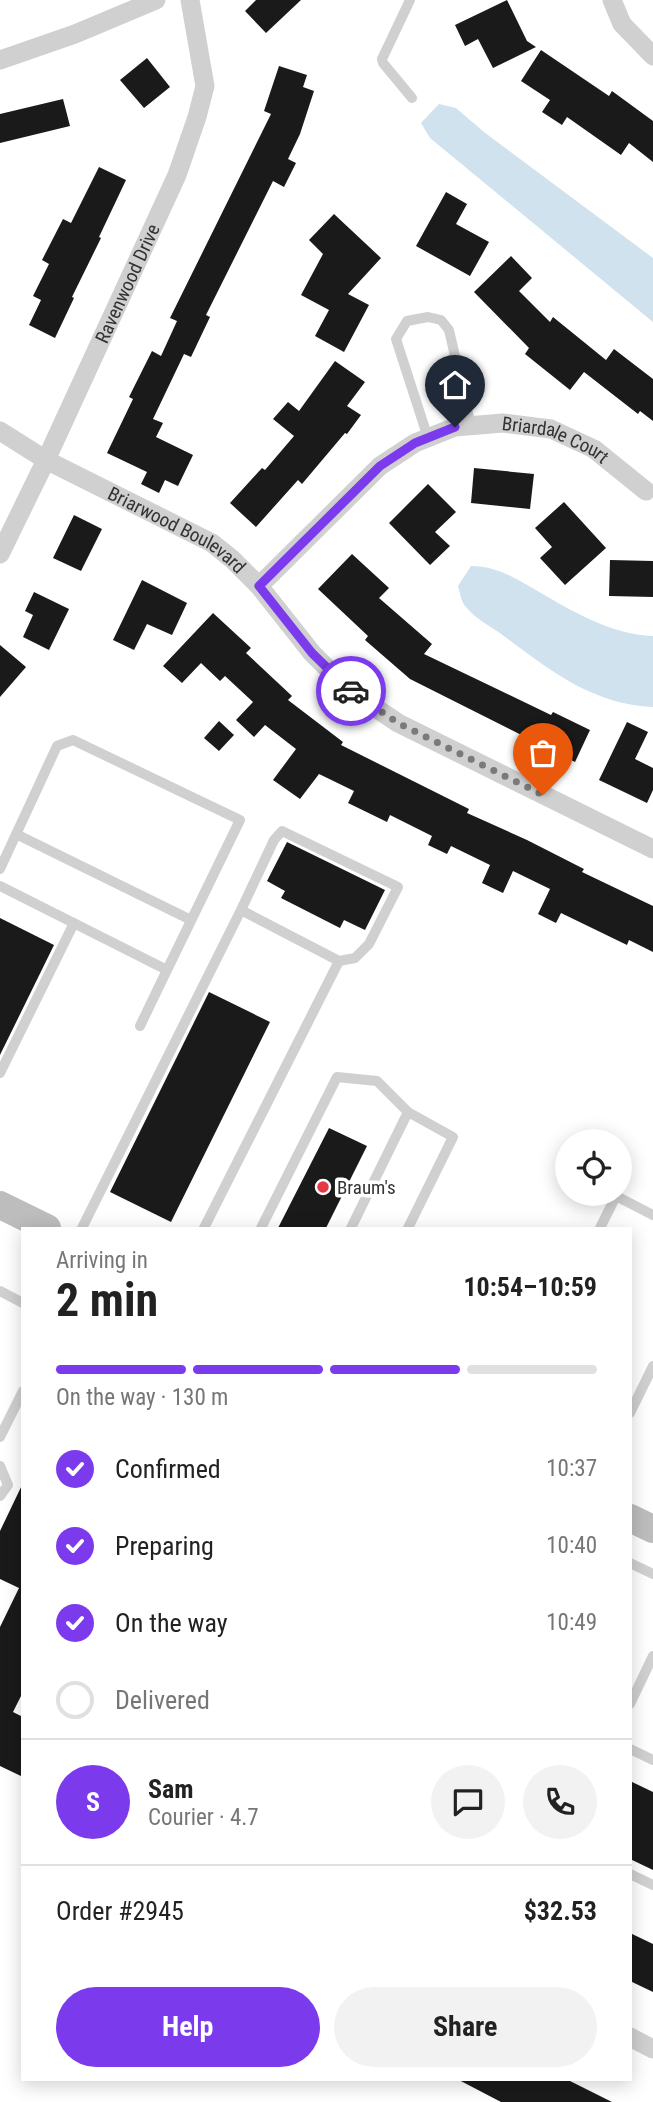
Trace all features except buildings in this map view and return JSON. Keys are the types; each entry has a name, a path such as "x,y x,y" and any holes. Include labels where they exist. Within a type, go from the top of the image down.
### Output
{"main road":[{"path":"0,1205 45,1227"},
{"path":"632,1519 653,1529"}],"street":[{"path":"0,60 75,34 156,0"},
{"name":"Ravenwood Drive","path":"0,554 177,176 205,86 190,0"},
{"path":"611,0 622,24 653,55"},
{"name":"Briardale Court","path":"259,586 380,466 415,443 455,427 503,423 551,429 594,449 646,491"},
{"name":"Briarwood Boulevard","path":"0,431 46,460 212,543 259,586 312,653 349,690 398,723 653,849"},
{"path":"632,2038 653,2049"}],"lane":[{"path":"410,0 382,59 383,64 412,98"},
{"path":"428,438 396,339 407,321 433,318 441,320 449,330 471,426"},
{"path":"0,869 57,746 73,740 240,820 140,1026"},
{"path":"82,1227 274,840 282,831 398,887 369,944 355,957 339,961 241,910"},
{"path":"16,834 191,920"},
{"path":"0,886 167,970"},
{"path":"0,1073 74,923"},
{"path":"205,1227 339,961"},
{"path":"262,1227 337,1077 377,1080 408,1112 453,1137 408,1227"},
{"path":"351,1227 408,1112"},
{"path":"600,1227 616,1196 653,1214"},
{"path":"0,1291 21,1302"},
{"path":"632,1409 653,1366"},
{"path":"0,1437 21,1395"},
{"path":"0,1466 8,1485 0,1496"},
{"path":"632,1564 653,1574"},
{"path":"632,1700 653,1656"},
{"path":"632,1750 653,1760"},
{"path":"632,1875 653,1885"}],"water":[{"path":"439,104 456,108 484,132 653,258 653,322 430,138 421,123"},
{"path":"471,566 510,576 571,610 611,628 653,636 653,707 611,700 573,684 478,618 464,604 458,586"}],"way so far":[{"path":"351,691 398,723 543,795"}],"place":[{"name":"Braum's","path":"323,1187"}],"route":[{"path":"351,691 312,653 259,586 380,466 415,443 455,427"}]}
